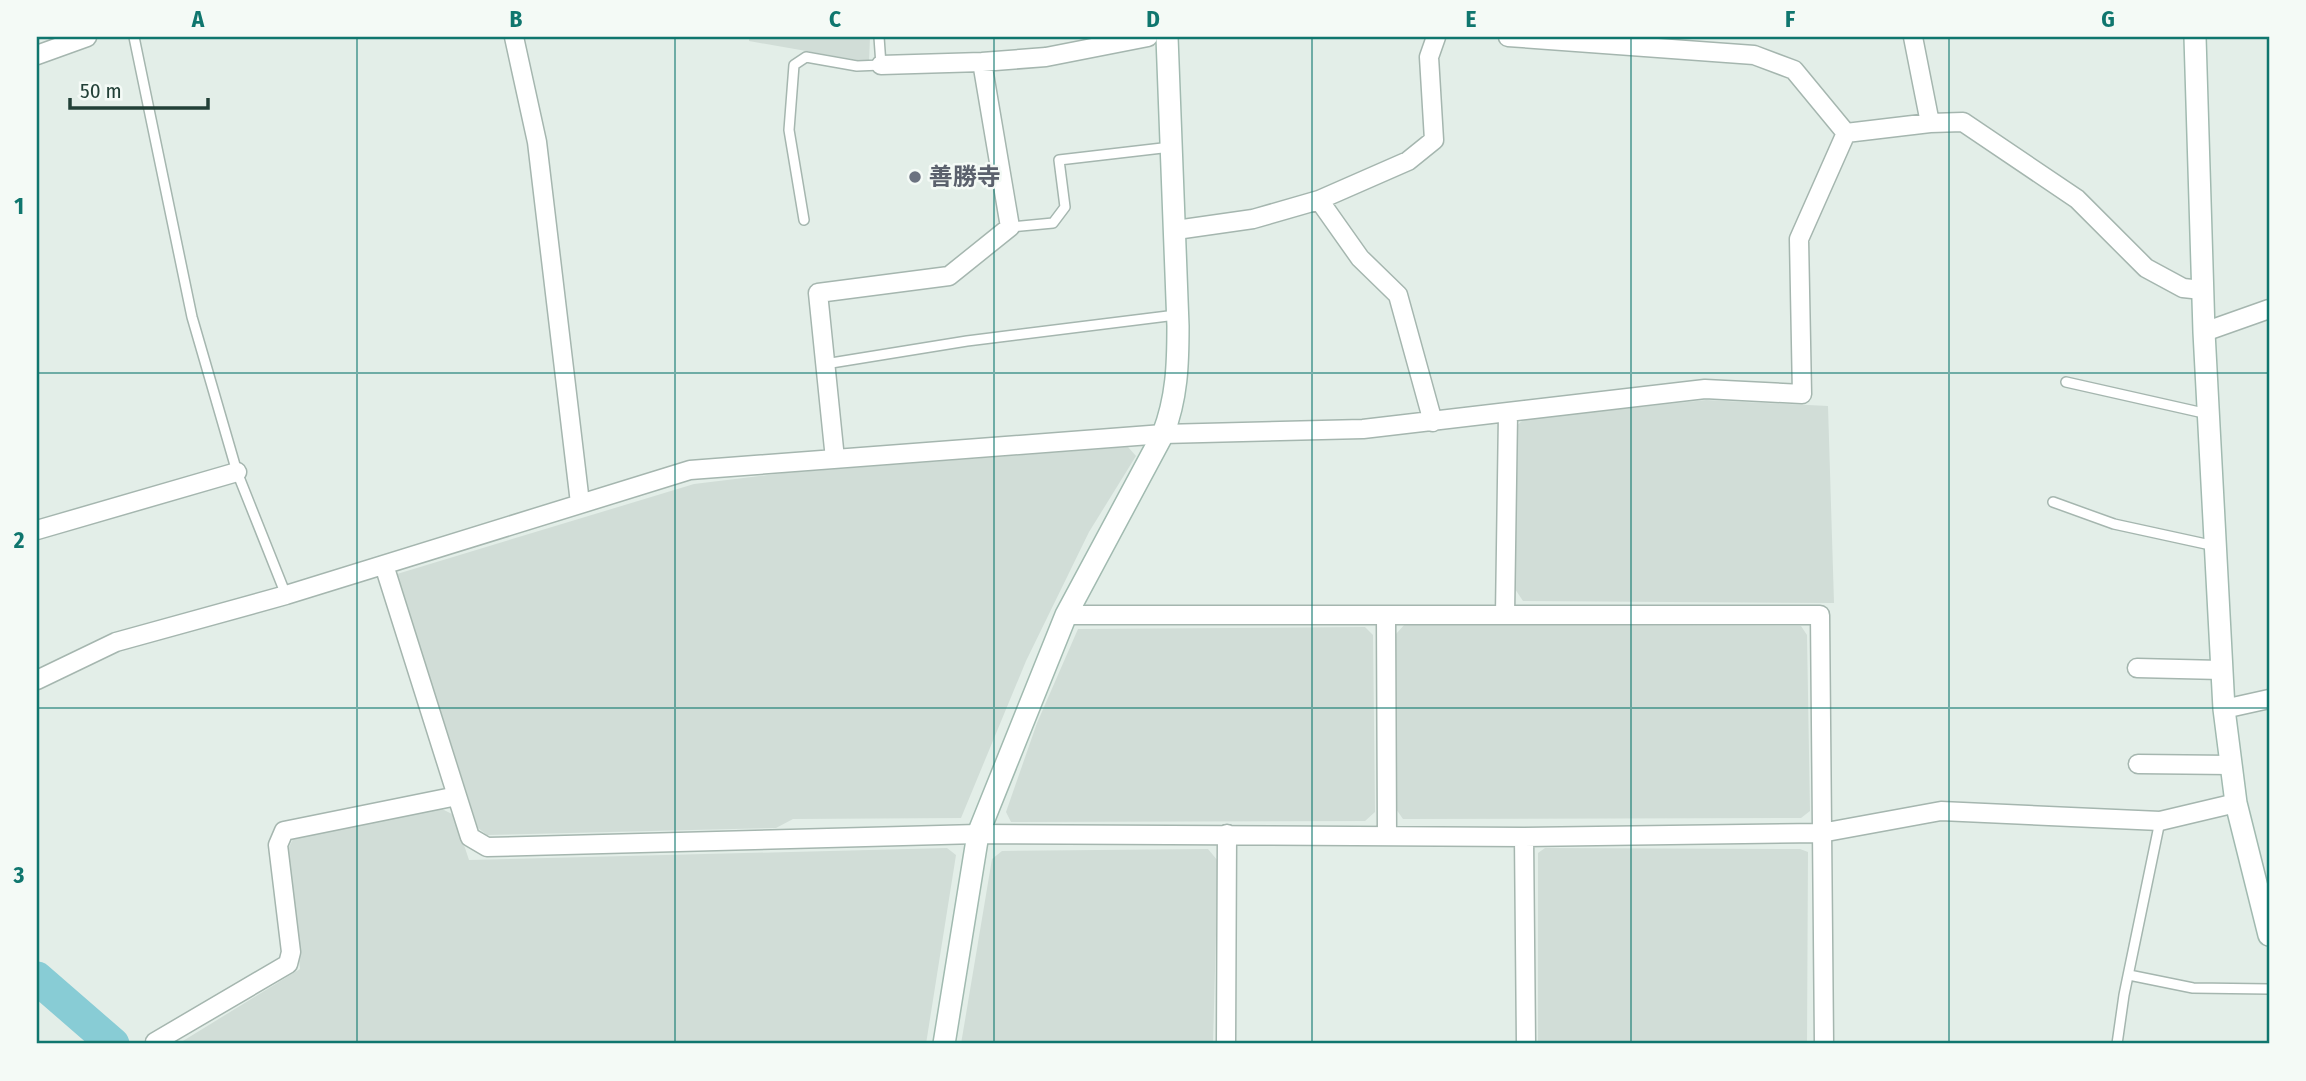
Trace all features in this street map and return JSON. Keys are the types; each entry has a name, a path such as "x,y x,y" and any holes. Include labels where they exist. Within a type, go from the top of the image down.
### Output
{"street":[{"path":"37,55 87,37"},
{"path":"514,37 537,142 580,503"},
{"path":"881,65 1046,57 1148,37"},
{"path":"944,1044 978,834 1066,615 1163,434 1172,410 1178,373 1178,315 1167,37"},
{"path":"1176,230 1253,219 1319,200 1408,161 1434,140 1429,57 1436,37"},
{"path":"1508,37 1754,55 1794,70 1846,133"},
{"path":"1913,37 1930,123"},
{"path":"2195,37 2202,290 2224,709 2236,803 2269,936"},
{"path":"835,459 818,293 949,276 1010,227 982,62"},
{"path":"1846,133 1963,122 2077,199 2118,243 2146,268 2183,288 2202,290"},
{"path":"38,673 117,642 286,595 690,470 1163,434 1363,429 1706,389 1801,394 1799,239 1846,133"},
{"path":"1319,200 1360,258 1398,295 1433,422"},
{"path":"2204,332 2269,309"},
{"path":"1505,615 1508,414"},
{"path":"37,530 237,472"},
{"path":"384,565 470,837 488,847 978,834 1524,837 1821,833 1941,811 2160,821 2236,803"},
{"path":"1066,615 1820,615 1824,1044"},
{"path":"1386,615 1387,836"},
{"path":"2137,668 2221,670"},
{"path":"2224,709 2269,699"},
{"path":"2138,764 2231,765"},
{"path":"157,1044 155,1042 288,964 291,952 278,845 285,831 457,796"},
{"path":"1226,1044 1227,834"},
{"path":"1524,837 1526,1044"}],"lane":[{"path":"134,37 192,317 237,472 286,595"},
{"path":"804,220 789,130 794,65 806,57 858,66 881,65 879,37"},
{"path":"1010,227 1053,223 1065,207 1059,160 1173,147"},
{"path":"825,365 967,341 1178,315"},
{"path":"2066,382 2208,414"},
{"path":"2053,502 2114,524 2215,546"},
{"path":"2117,1044 2160,821"},
{"path":"2129,975 2193,988 2269,989"}],"shaded area":[{"path":"749,37 870,37 869,62 749,41"},
{"path":"1706,400 1828,406 1834,603 1523,601 1515,589 1513,429 1524,419"},
{"path":"1128,447 1136,456 1089,532 1026,661 961,818 793,819 776,828 487,835 478,828 397,574 694,484 784,473"},
{"path":"1405,624 1801,626 1807,635 1810,811 1801,818 1403,819 1396,809 1396,634"},
{"path":"1365,627 1373,635 1375,812 1365,821 1011,822 1006,812 1037,723 1078,629"},
{"path":"442,809 454,815 469,860 947,848 956,855 926,1044 178,1044 300,969 288,849 293,839"},
{"path":"1545,848 1800,849 1808,852 1807,1044 1538,1044 1538,853"},
{"path":"1208,849 1218,861 1213,1044 961,1044 992,859 1002,851"}],"waterway":[{"path":"37,978 113,1044"}],"place":[{"name":"善勝寺","path":"915,177"}]}
